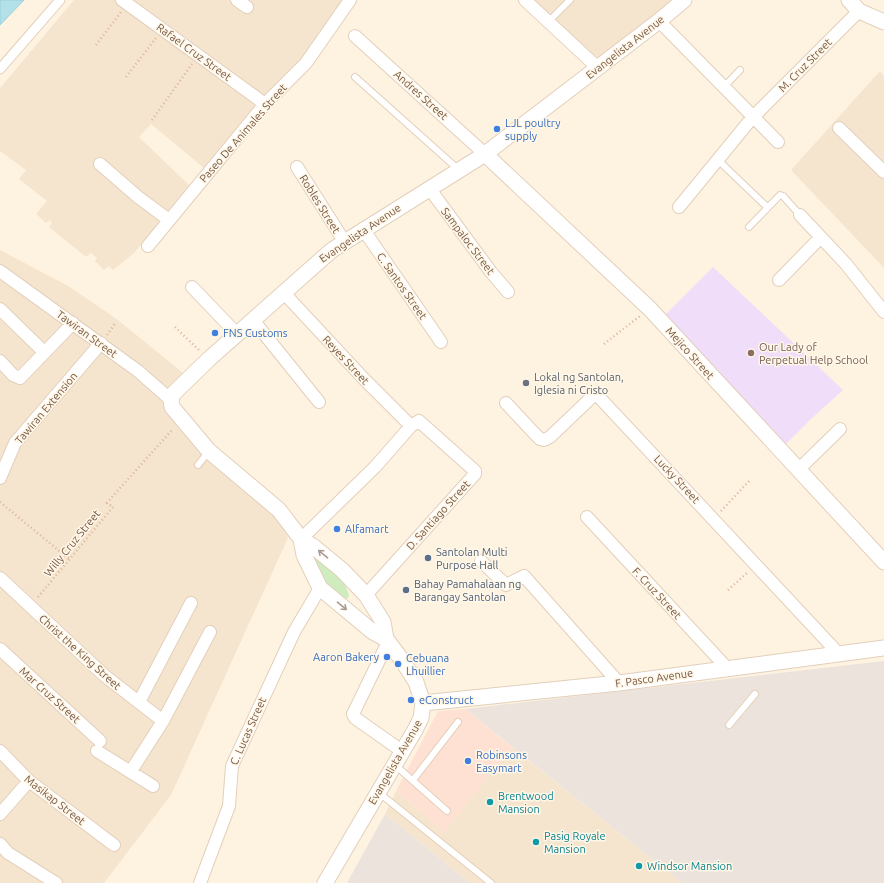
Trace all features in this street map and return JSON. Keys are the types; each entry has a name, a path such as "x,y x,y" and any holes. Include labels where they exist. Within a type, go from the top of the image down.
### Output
{"street":[{"path":"0,69 60,0"},
{"path":"237,0 247,7"},
{"name":"Paseo De Animales Street","path":"148,246 266,104 306,63 350,0"},
{"path":"525,0 598,68"},
{"name":"Evangelista Avenue","path":"171,400 178,388 308,269 363,229 485,154 659,21 684,0"},
{"path":"849,0 859,12 884,22"},
{"name":"Rafael Cruz Street","path":"124,2 266,104"},
{"name":"M. Cruz Street","path":"679,207 719,161 752,118 859,12"},
{"path":"659,21 752,118 778,142"},
{"name":"Andres Street","path":"355,36 485,154"},
{"path":"839,128 884,172"},
{"name":"Mejico Street","path":"485,154 650,309 884,562"},
{"path":"100,164 150,207 169,220"},
{"name":"Robles Street","path":"297,167 344,242"},
{"name":"Sampaloc Street","path":"429,188 491,272 508,292"},
{"path":"800,215 846,264 884,312"},
{"name":"C. Santos Street","path":"363,229 441,342"},
{"path":"779,280 820,238"},
{"name":"Tawiran Street","path":"0,271 101,343 138,371 171,400"},
{"path":"192,288 237,334"},
{"name":"Reyes Street","path":"283,292 364,379 411,426"},
{"path":"0,309 44,352"},
{"path":"253,320 319,402"},
{"path":"0,361 13,375 20,378 73,323"},
{"name":"Tawiran Extension","path":"0,478 16,443 101,343"},
{"name":"Lucky Street","path":"506,403 535,434 544,440 550,437 594,395 598,396 840,654"},
{"path":"171,400 172,407 181,420 209,451 278,510 301,539 314,547 342,570 366,596 383,634 416,682 423,703"},
{"name":"D. Santiago Street","path":"366,596 475,474 475,471 419,421 411,426"},
{"path":"301,539 375,467 411,426"},
{"path":"798,470 840,430"},
{"name":"F. Cruz Street","path":"587,517 727,668"},
{"path":"301,539 304,555 320,588 383,634"},
{"path":"481,561 506,585 524,576 619,683"},
{"name":"Christ the King Street","path":"0,578 105,676 163,721"},
{"name":"C. Lucas Street","path":"200,883 229,806 232,766 294,632 320,588"},
{"path":"139,702 192,603"},
{"path":"131,771 163,721 210,632"},
{"path":"383,634 353,714 355,718 402,751"},
{"name":"F. Pasco Avenue","path":"423,703 619,683 884,648"},
{"name":"Mar Cruz Street","path":"0,649 99,746 153,786"},
{"name":"Evangelista Avenue","path":"325,883 421,718 423,703"},
{"name":"Masikap Street","path":"0,751 29,781 114,845"},
{"path":"0,814 29,781"},
{"path":"0,844 8,852 56,883"}],"lane":[{"path":"548,22 570,0"},
{"path":"724,88 740,70"},
{"path":"355,77 459,170"},
{"path":"719,161 767,207"},
{"path":"749,228 767,207 780,195 783,196 800,215"},
{"path":"198,465 209,451"},
{"path":"729,726 755,694"},
{"path":"412,780 458,722"},
{"path":"394,764 447,811"},
{"path":"378,792 491,883"}],"path":[{"path":"96,45 124,2"},
{"path":"126,77 162,29"},
{"path":"152,120 198,55"},
{"path":"604,344 650,309"},
{"path":"174,327 209,359"},
{"name":"Willy Cruz Street","path":"30,606 113,507 107,503 181,420"},
{"path":"714,518 751,479"},
{"path":"0,502 69,560"},
{"path":"728,590 756,565"}],"shaded area":[{"path":"74,0 120,0 261,104 204,168 151,124 139,137 189,185 134,253 113,270 109,266 104,270 95,261 97,258 91,253 86,257 49,227 52,223 50,220 46,223 36,214 47,201 19,179 26,170 0,151 0,88"},
{"path":"124,0 345,0 301,59 264,102"},
{"path":"528,0 675,0 599,66"},
{"path":"880,71 884,76 884,268 791,170"},
{"path":"0,250 70,287 118,320 188,377 170,400 278,512 288,538 171,795 104,883 0,883"},
{"name":"Our Lady of Perpetual Help School","path":"713,267 843,390 784,446 664,316"},
{"path":"884,661 884,883 682,883 465,709"},
{"path":"465,709 512,747 444,832 396,791 438,711"},
{"path":"512,747 682,883 470,883 385,814 396,791 444,832"},
{"path":"385,814 470,883 347,883"}],"green space":[{"path":"318,556 322,558 345,585 349,595 348,598 344,599 321,577 313,558"}],"water":[{"path":"0,0 24,0 0,25"}],"place":[{"name":"LJL poultry supply","path":"497,129"},
{"name":"FNS Customs","path":"215,333"},
{"name":"Our Lady of Perpetual Help School","path":"751,353"},
{"name":"Lokal ng Santolan, Iglesia ni Cristo","path":"526,383"},
{"name":"Alfamart","path":"337,529"},
{"name":"Santolan Multi Purpose Hall","path":"428,558"},
{"name":"Bahay Pamahalaan ng Barangay Santolan","path":"406,590"},
{"name":"Aaron Bakery","path":"387,657"},
{"name":"Cebuana Lhuillier","path":"398,664"},
{"name":"eConstruct","path":"411,700"},
{"name":"Robinsons Easymart","path":"468,761"},
{"name":"Brentwood Mansion","path":"490,802"},
{"name":"Pasig Royale Mansion","path":"536,842"},
{"name":"Windsor Mansion","path":"639,866"}]}
